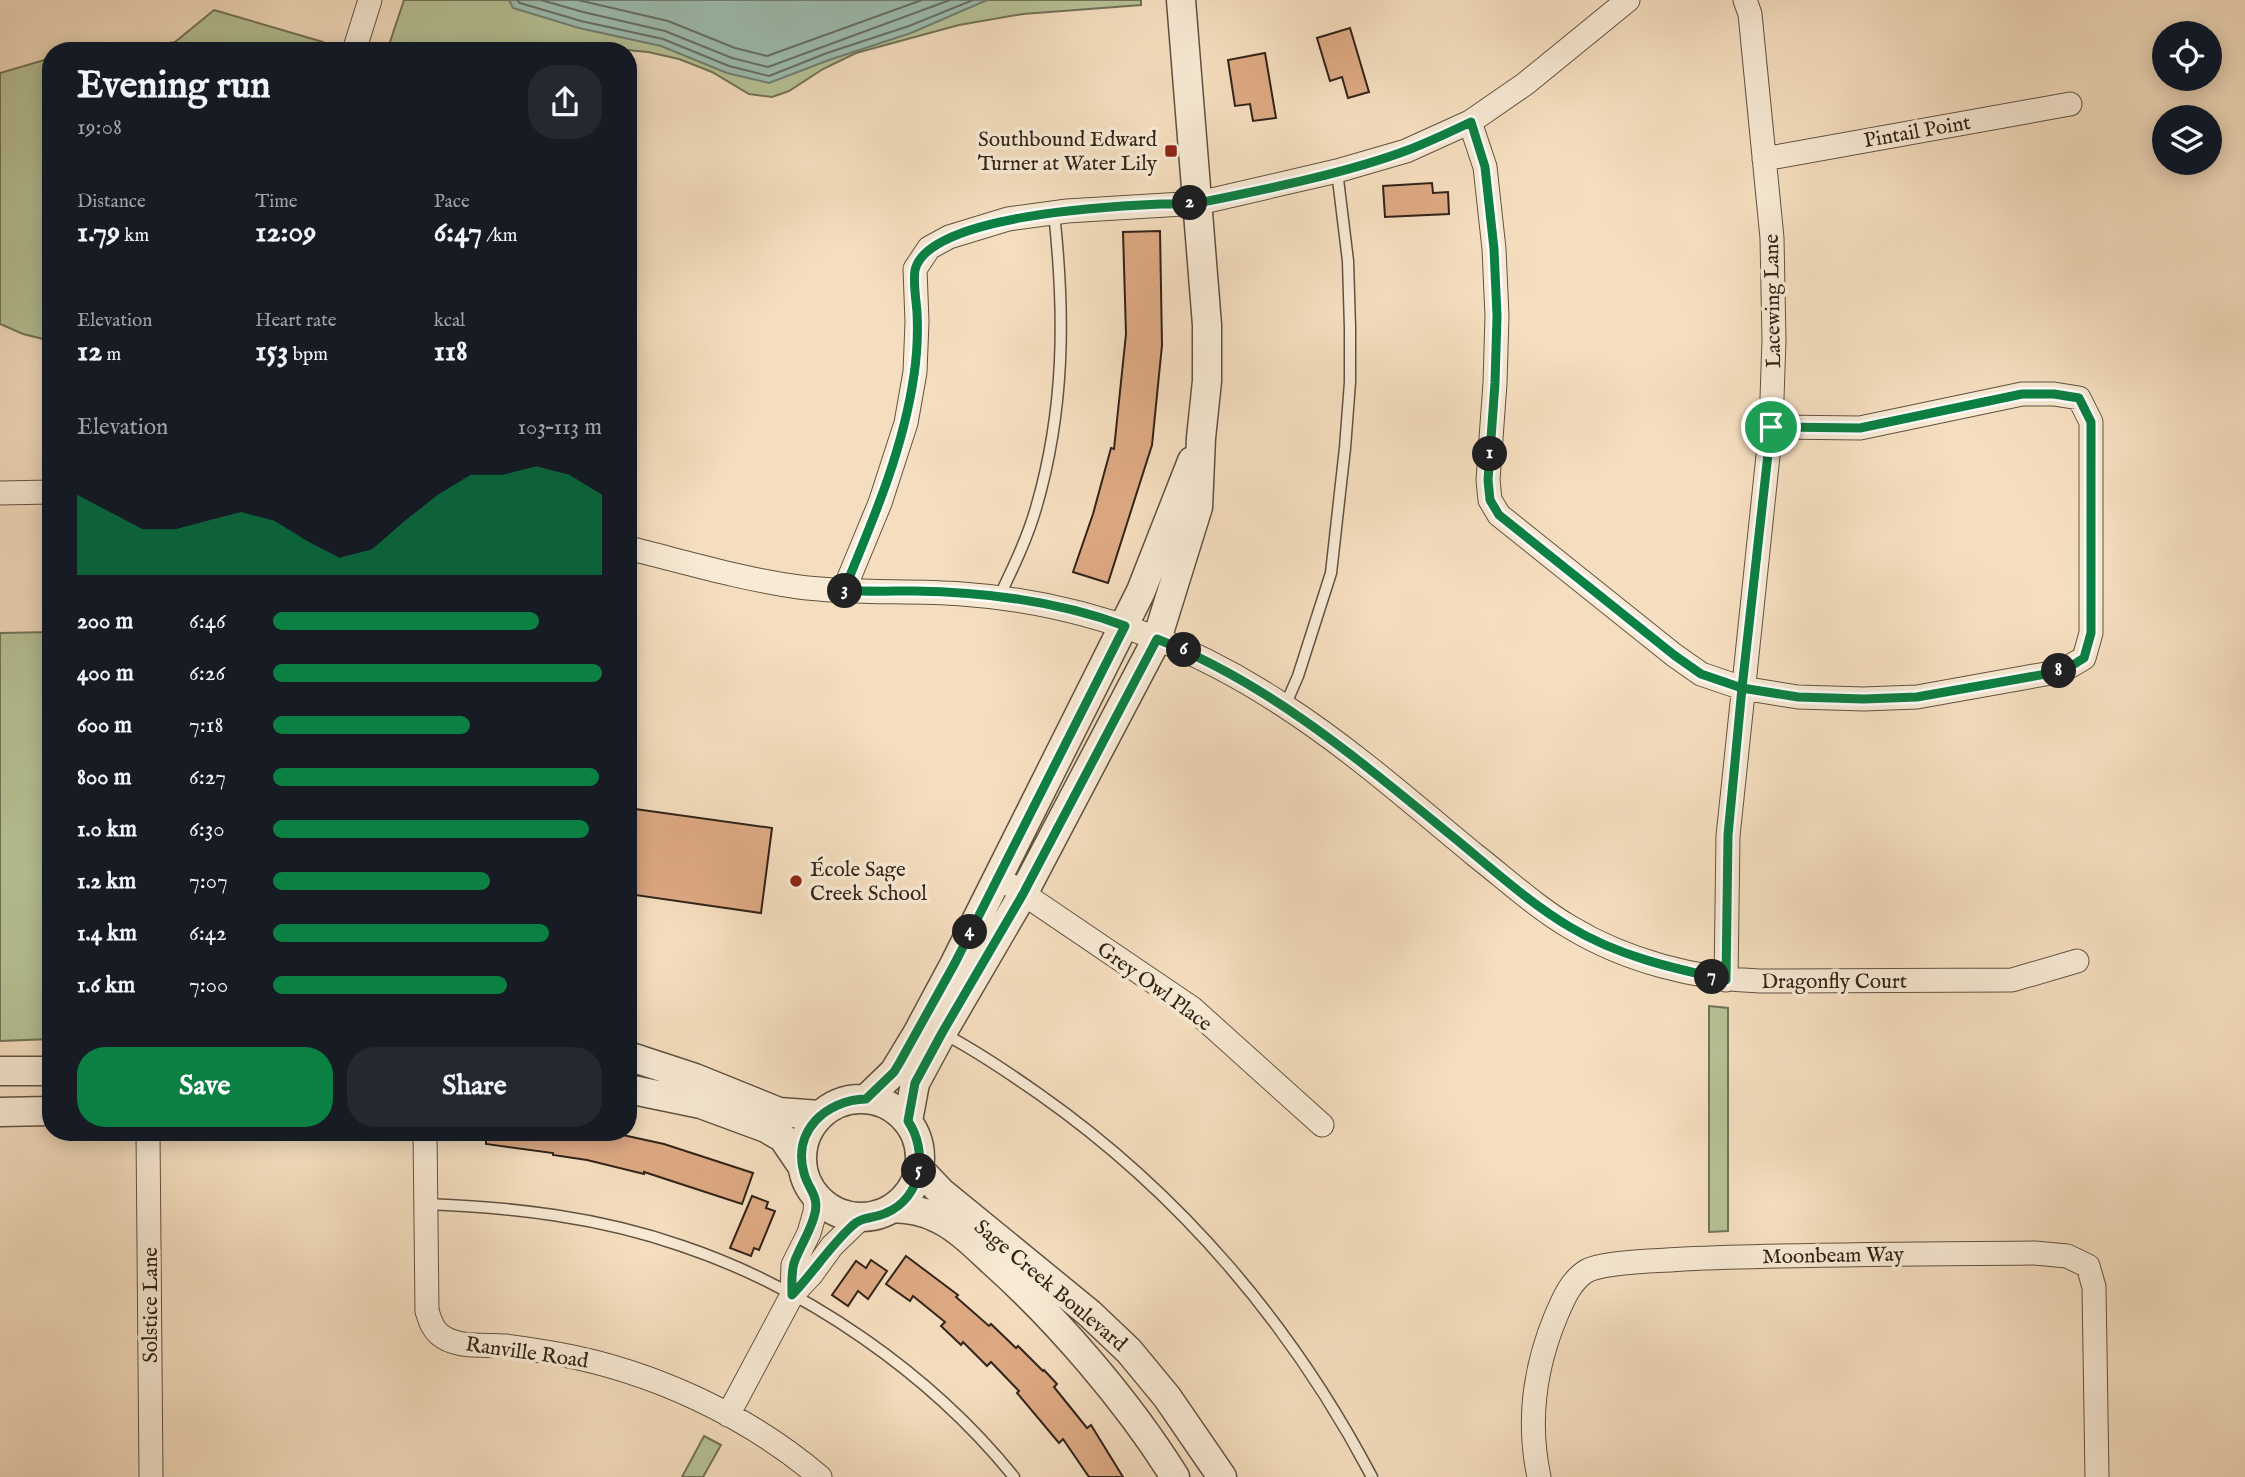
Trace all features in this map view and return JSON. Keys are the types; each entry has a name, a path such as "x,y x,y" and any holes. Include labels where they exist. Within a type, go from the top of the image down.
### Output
{"street":[{"path":"357,42 370,0"},
{"path":"866,1099 933,1028 1017,890 1142,633 1141,592 1201,438 1207,381 1207,325 1181,0"},
{"path":"844,590 880,503 906,423 915,372 915,269 929,248 949,237 1008,219 1054,213 1199,203 1337,171 1406,151 1471,122 1525,84 1628,0"},
{"name":"Lacewing Lane","path":"1726,980 1728,835 1771,427 1774,340 1772,237 1750,14 1745,0"},
{"name":"Pintail Point","path":"1764,159 2070,104"},
{"path":"1471,122 1485,167 1495,276 1495,383 1488,480 1490,500 1499,515 1674,655 1701,674 1742,688 1798,697 1917,697 2063,671 2084,658 2091,633 2091,422 2079,398 2054,394 2022,394 1860,428 1771,427"},
{"path":"0,493 42,492"},
{"name":"Dragonfly Court","path":"637,550 750,578 800,587 999,597 1061,607 1142,633 1194,654 1285,706 1353,754 1525,895 1570,928 1625,954 1726,980 2012,980 2077,961"},
{"path":"908,1121 915,1083 933,1028 1142,633"},
{"name":"Grey Owl Place","path":"1017,890 1192,1008 1322,1125"},
{"path":"637,1059 695,1078 779,1112 821,1115"},
{"path":"0,1072 42,1071"},
{"path":"637,1090 701,1104 766,1128 783,1138 802,1166 816,1197 828,1208 844,1215 861,1218 886,1213 893,1208 910,1192 921,1159 918,1139 908,1121 889,1106 866,1099 842,1102 813,1123 803,1143 802,1166"},
{"path":"0,1112 42,1111"},
{"name":"Solstice Lane","path":"148,1141 151,1477"},
{"name":"Ranville Road","path":"425,1141 427,1311 432,1326 440,1335 466,1344 508,1346 603,1363 660,1384 755,1430 820,1477"},
{"name":"Sage Creek Boulevard","path":"919,1170 941,1192 1089,1313 1129,1350 1167,1397 1222,1477"},
{"path":"792,1295 793,1265 815,1212 816,1197"},
{"name":"Sage Creek Boulevard","path":"893,1208 915,1210 941,1220 972,1243 1022,1289 1135,1420 1175,1477"},
{"path":"728,1415 792,1295 811,1275 832,1245 861,1218"},
{"name":"Moonbeam Way","path":"1539,1477 1532,1434 1532,1401 1540,1361 1564,1297 1575,1280 1587,1270 1627,1262 1793,1255 2035,1253 2067,1256 2088,1266 2094,1287 2097,1477"}],"lane":[{"path":"1285,706 1331,573 1345,448 1350,382 1350,328 1348,261 1337,171"},
{"path":"999,597 1021,550 1035,509 1055,422 1062,303 1054,213"},
{"path":"933,1028 1021,1081 1069,1115 1131,1166 1187,1219 1225,1259 1289,1340 1340,1420 1372,1477"},
{"path":"425,1204 523,1210 570,1217 682,1245 747,1272 822,1312 881,1352 920,1384 996,1455 1014,1477"}],"green space":[{"path":"404,0 1141,0 1141,5 1023,14 959,25 856,53 823,69 789,91 772,97 749,94 712,72 679,59 637,51 637,42 390,42"},
{"path":"214,10 323,42 175,42"},
{"path":"42,61 42,339 0,324 0,73"},
{"path":"42,632 42,1039 0,1041 0,633"},
{"path":"1709,1006 1728,1008 1728,1231 1709,1232"},
{"path":"704,1436 721,1445 703,1477 682,1477"}],"water":[{"path":"509,0 987,0 911,33 769,83 727,73 661,46 579,28 513,8"}],"building":[{"path":"1350,28 1369,92 1348,98 1342,77 1330,81 1317,38"},
{"path":"1265,53 1276,118 1253,121 1250,104 1235,106 1228,60"},
{"path":"1432,183 1433,193 1448,192 1449,214 1385,217 1383,186"},
{"path":"1160,231 1162,345 1152,445 1108,583 1073,572 1093,514 1111,448 1114,449 1126,334 1123,232"},
{"path":"637,809 772,828 761,913 637,895"},
{"path":"637,1138 664,1144 753,1173 742,1204 644,1172 553,1153 486,1144 486,1141 637,1141"},
{"path":"752,1196 768,1202 766,1208 775,1211 759,1250 754,1248 751,1256 730,1248"},
{"path":"906,1256 958,1295 956,1297 989,1326 991,1324 1044,1370 1057,1384 1054,1387 1087,1428 1091,1425 1123,1477 1089,1477 1063,1439 1059,1443 1017,1393 1019,1391 991,1362 987,1366 963,1342 961,1345 941,1326 945,1322 913,1296 910,1301 886,1284"},
{"path":"871,1260 887,1271 868,1299 858,1291 848,1306 832,1295 856,1261 866,1268"}],"place":[{"name":"Southbound Edward Turner at Water Lily","path":"1171,151"},
{"name":"École Sage Creek School","path":"796,881"}],"route":[{"path":"1771,427 1742,688 1701,674 1674,655 1499,515 1490,500 1488,480 1497,316 1494,249 1485,167 1471,122 1406,151 1337,171 1199,203 1067,211 1008,219 949,237 929,248 915,269 918,322 915,372 906,423 880,503 844,590 915,591 1013,598 1061,607 1125,626 918,1034 894,1072 866,1099 854,1099 830,1107 813,1123 807,1133 803,1143 802,1166 816,1197 815,1212 793,1265 792,1295 851,1226 861,1218 886,1213 900,1203 918,1178 920,1149 918,1139 908,1121 915,1083 1023,894 1157,639 1194,654 1282,704 1353,754 1525,895 1570,928 1625,954 1726,980 1728,835 1742,688 1798,697 1917,697 2063,671 2084,658 2091,633 2091,422 2079,398 2054,394 2022,394 1860,428 1771,427"}]}
